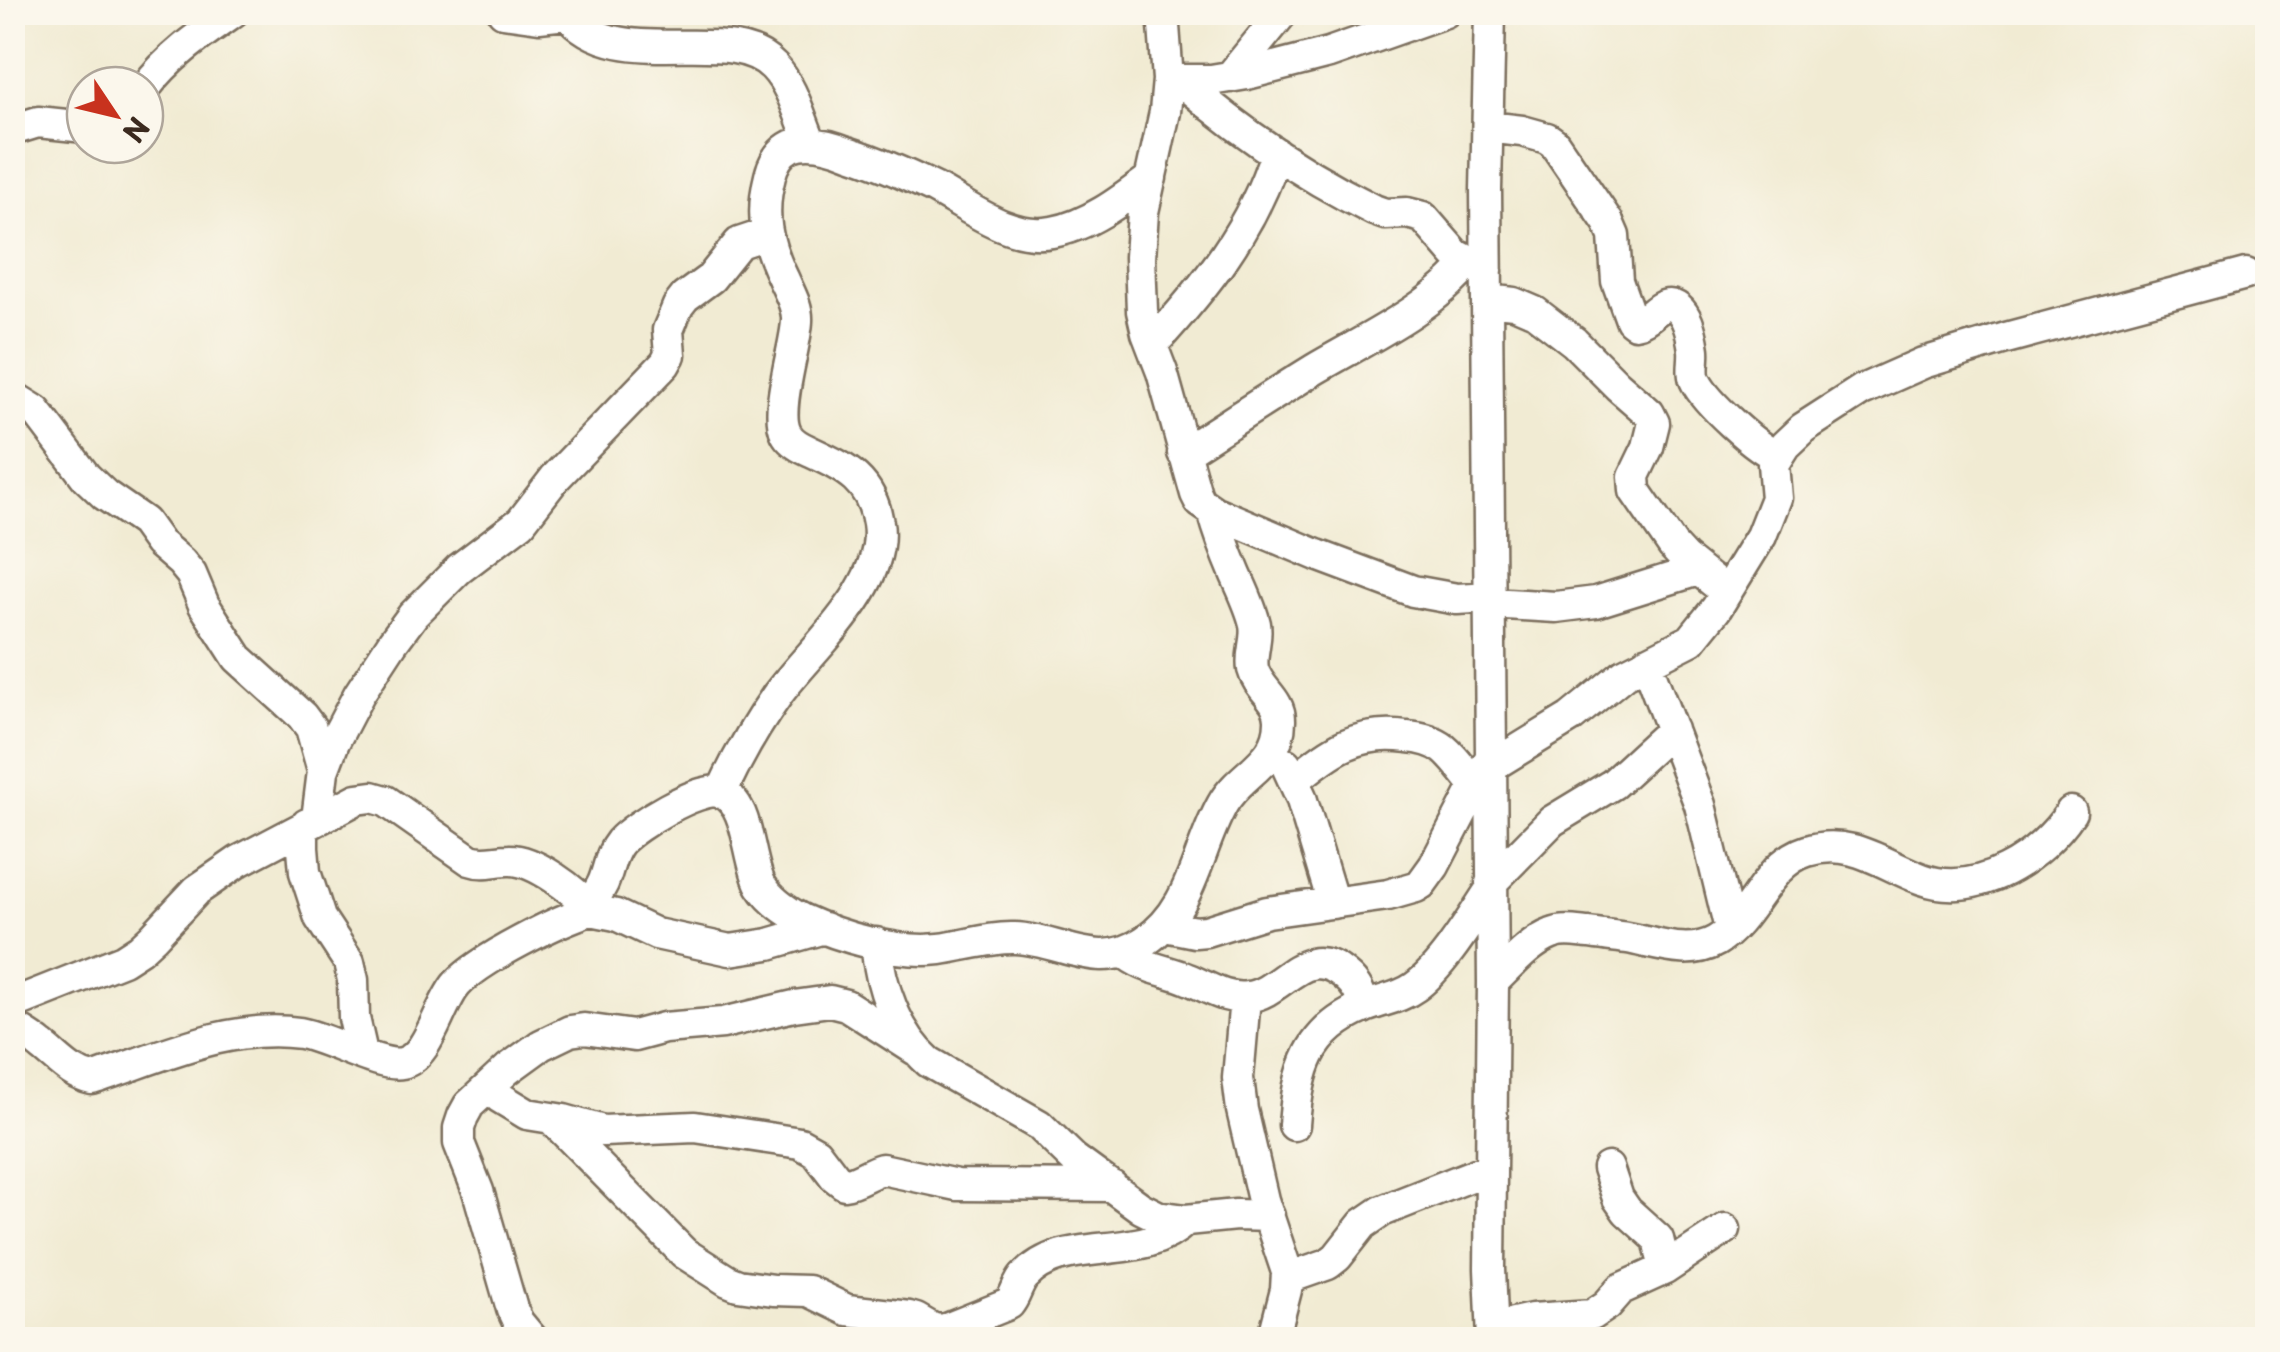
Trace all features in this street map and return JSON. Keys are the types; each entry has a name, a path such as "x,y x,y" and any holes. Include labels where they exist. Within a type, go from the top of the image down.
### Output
{"street":[{"path":"165,66 182,48 233,12"},
{"path":"503,12 538,17 566,13 590,32 658,48 721,46 758,54 777,69 811,143"},
{"path":"1162,12 1175,80 1164,112 1144,212 1140,257 1142,312 1200,502 1317,554 1413,590 1458,599 1556,607 1596,602 1698,570"},
{"path":"1230,77 1282,12"},
{"path":"1175,80 1230,77 1328,53 1445,12"},
{"path":"1490,12 1481,278 1490,600 1485,770 1493,982 1493,1336"},
{"path":"1175,80 1276,154 1341,194 1385,214 1422,217 1481,278 1574,342 1649,412 1654,423 1634,476 1634,490 1666,538 1726,592"},
{"path":"12,130 38,122 65,125"},
{"path":"1488,127 1538,134 1554,143 1608,222 1614,236 1617,281 1631,320 1643,322 1661,306 1678,308 1694,349 1694,378 1732,422 1760,448 1777,456"},
{"path":"722,793 733,766 765,713 858,595 875,562 878,543 876,510 870,494 856,477 842,466 798,446 786,435 783,404 798,312 766,234 766,202 774,164 793,146 811,143 855,154 1025,232 1054,232 1076,225 1123,200 1150,178"},
{"path":"1152,345 1243,229 1264,190 1276,154"},
{"path":"362,1053 354,1018 350,962 320,918 305,872 302,848 334,742 359,694 413,615 458,569 521,522 555,478 665,364 670,354 668,330 678,306 711,278 740,243 766,234"},
{"path":"1161,928 1206,932 1267,912 1408,891 1421,884 1485,770 1570,718 1624,674 1691,640 1761,536 1776,498 1773,464 1777,456 1803,428 1862,390 1923,364 2006,338 2246,274"},
{"path":"1184,453 1452,282 1481,278"},
{"path":"12,396 36,410 86,477 144,522 181,562 238,658 312,728 324,771"},
{"path":"1213,511 1252,611 1256,632 1254,673 1280,714 1281,753 1334,903"},
{"path":"1646,662 1700,805 1730,929"},
{"path":"1294,1125 1297,1088 1316,1041 1363,1008 1416,987 1447,952 1491,886 1552,821 1613,784 1672,730"},
{"path":"1294,782 1333,750 1362,738 1399,736 1436,744 1485,770"},
{"path":"590,910 612,852 622,840 692,796 708,791 722,793 738,806 762,885 776,903 799,918 909,950 1012,938 1109,956 1144,942 1161,928 1187,894 1209,830 1231,790 1270,756 1278,738"},
{"path":"12,1004 124,960 216,875 312,821 372,796 386,800 470,860 482,864 514,859 527,862 580,896 590,910"},
{"path":"1493,982 1542,939 1556,932 1609,936 1670,948 1698,948 1716,941 1739,921 1774,875 1805,851 1852,848 1926,880 1970,884 2032,855 2056,834 2071,812"},
{"path":"12,1026 78,1076 92,1079 192,1044 243,1034 297,1032 394,1064 408,1061 421,1050 446,999 459,982 501,953 590,910 616,915 656,934 730,950 770,944 824,928"},
{"path":"876,943 881,980 916,1050"},
{"path":"1124,952 1132,959 1223,995 1245,998 1305,965 1330,966 1350,979 1361,995 1363,1008"},
{"path":"1245,998 1240,1094 1252,1158 1288,1278 1273,1340"},
{"path":"533,1340 512,1308 478,1191 459,1143 459,1128 470,1105 492,1084 525,1056 570,1032 634,1036 664,1028 723,1023 794,1006 830,1001 846,1005 948,1074 1039,1125 1074,1159 1157,1216 1186,1220 1269,1216"},
{"path":"492,1084 499,1097 526,1114 602,1131 695,1128 800,1143 816,1152 844,1184 882,1169 958,1185 1112,1186"},
{"path":"552,1119 684,1253 728,1282 773,1290 808,1290 847,1310 916,1319 936,1330 1009,1304 1022,1278 1052,1259 1087,1249 1157,1240 1186,1220"},
{"path":"1288,1278 1328,1264 1362,1224 1382,1211 1491,1168"},
{"path":"1608,1168 1618,1198 1658,1239 1665,1270"},
{"path":"1493,1336 1514,1322 1592,1315 1621,1290 1665,1270 1725,1229"}]}
